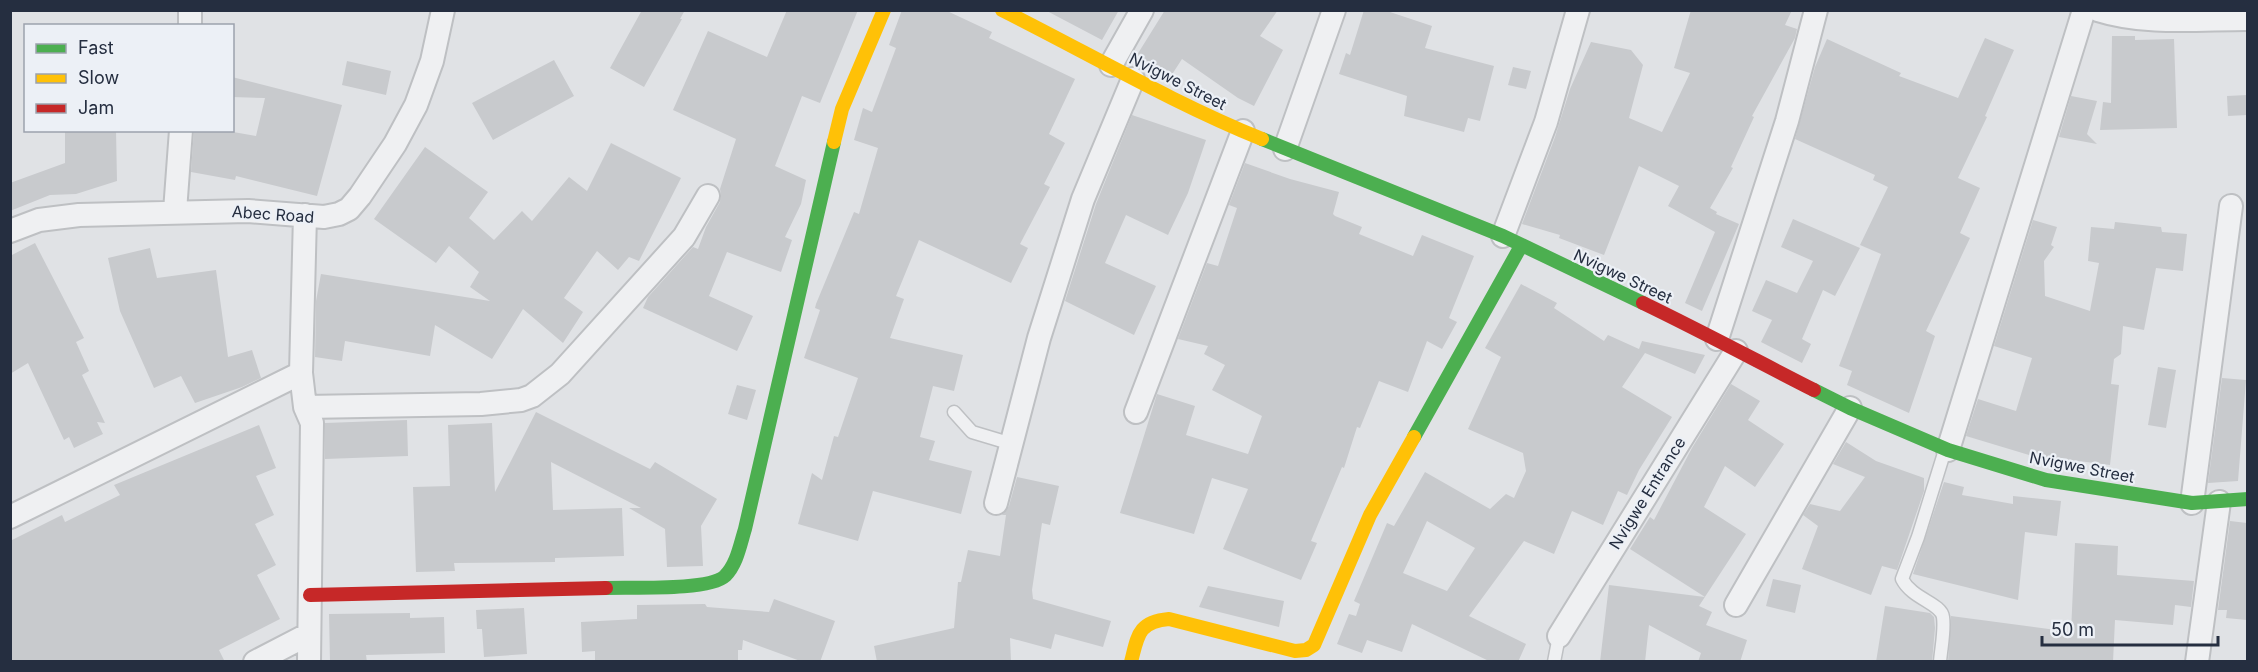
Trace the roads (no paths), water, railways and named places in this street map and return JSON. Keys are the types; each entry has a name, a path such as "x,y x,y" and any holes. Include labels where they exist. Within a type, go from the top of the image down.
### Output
{"street":[{"name":"Abec Road","path":"10,231 39,220 79,214 248,211 324,218 349,209 395,144 416,105 432,61 443,10"},
{"path":"310,595 706,585 717,584 724,580 730,571 745,529 842,109 884,10"},
{"name":"Nvigwe Street","path":"1002,10 1133,78 1243,131 1512,241 1850,408 1946,450 2046,480 2192,503 2247,500"},
{"path":"1111,65 1142,10"},
{"path":"1285,149 1334,10"},
{"path":"1131,662 1141,629 1152,619 1169,619 1295,651 1306,650 1314,645 1370,515 1512,241 1578,10"},
{"name":"Nvigwe Entrance","path":"1559,636 1726,345 1816,10"},
{"path":"1946,450 2084,10"},
{"path":"2098,10 2118,17 2162,20 2247,20"},
{"path":"996,503 1039,338 1083,199 1133,78"},
{"path":"1136,412 1243,131"},
{"path":"175,211 181,132"},
{"path":"305,407 481,404 521,400 532,396 560,374 684,237 708,196"},
{"path":"2192,503 2231,206"},
{"path":"305,215 301,373 305,407 312,423 309,662"},
{"path":"10,517 301,373"},
{"path":"1736,605 1850,408"},
{"path":"2197,662 2220,502"},
{"path":"255,662 309,634"}],"lane":[{"path":"954,412 972,432 1012,444"},
{"path":"1940,662 1943,615 1937,606 1906,588 1902,579 1946,450"},
{"path":"1554,662 1559,636"}]}
